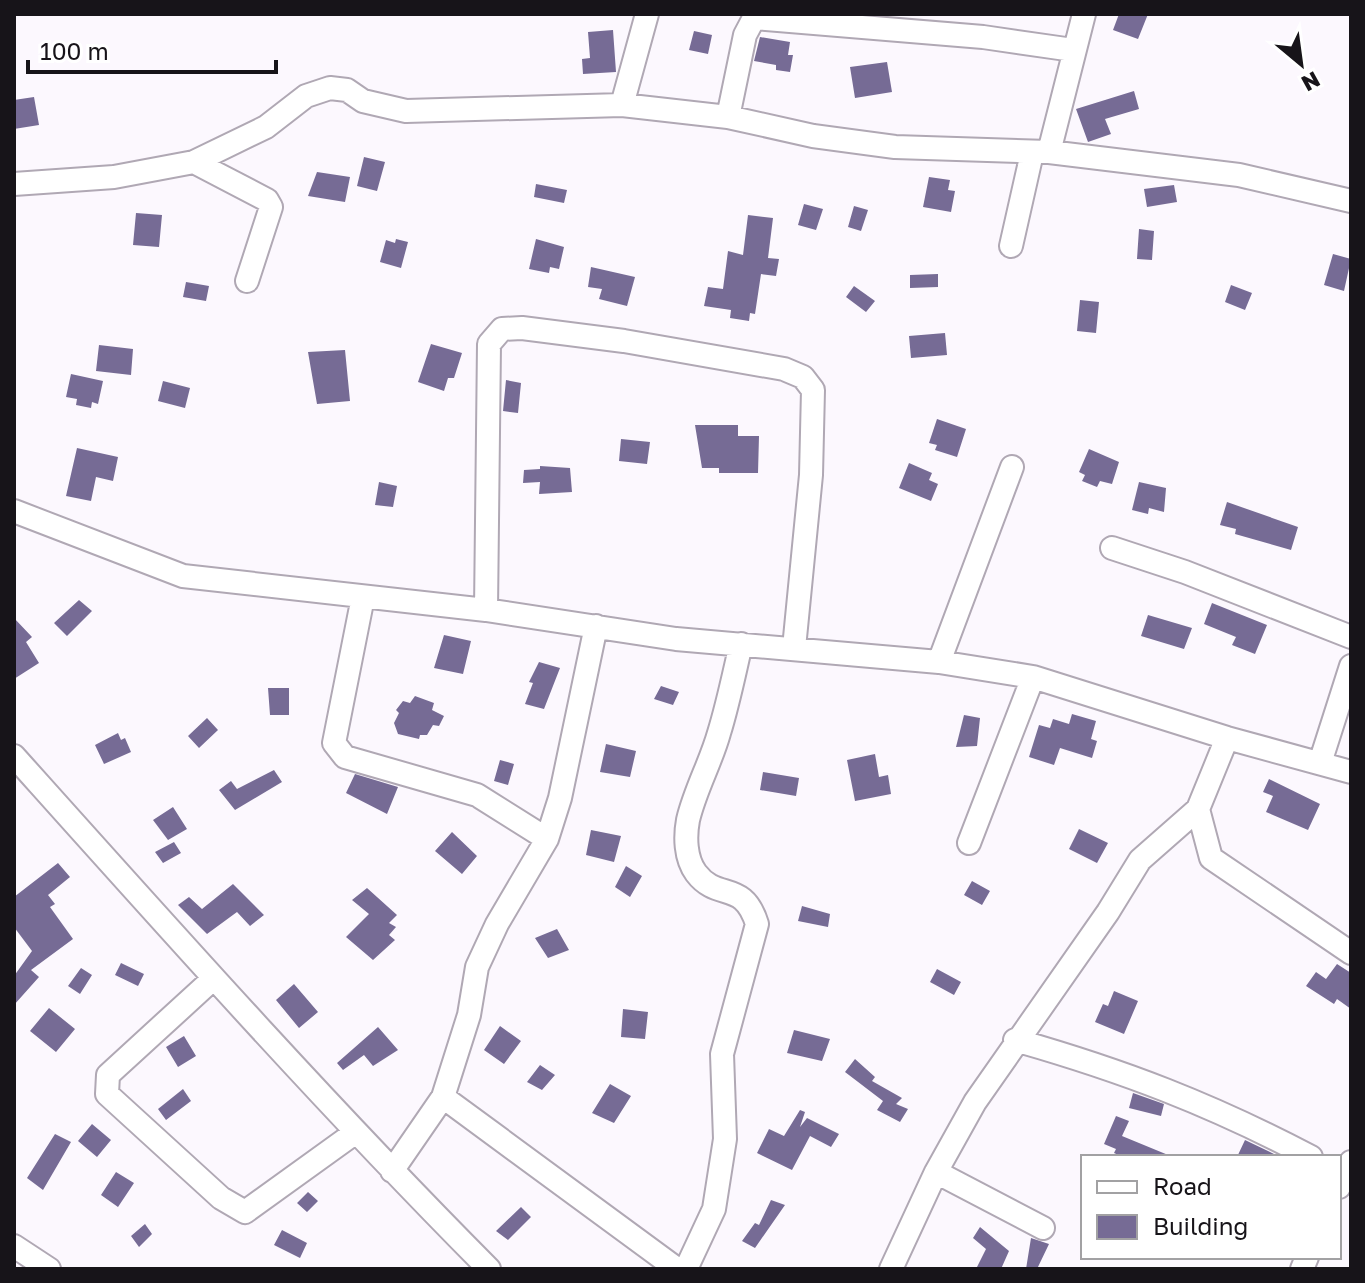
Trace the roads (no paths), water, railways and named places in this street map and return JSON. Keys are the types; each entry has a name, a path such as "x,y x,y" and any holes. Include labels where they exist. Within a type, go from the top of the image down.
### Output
{"street":[{"path":"622,105 647,14"},
{"path":"1011,246 1084,14"},
{"path":"728,117 745,35 754,18 983,37 1073,50"},
{"path":"14,184 114,177 194,162 266,127 306,96 330,88 347,90 363,101 406,111 622,105 728,117 813,136 895,147 1040,152 1239,175 1351,201"},
{"path":"194,162 267,200 271,207 247,281"},
{"path":"486,610 489,344 502,329 537,330 770,367 803,377 813,390 811,475 794,648"},
{"path":"939,662 1012,467"},
{"path":"14,511 183,576 486,610 741,644 939,662 1033,677 1227,738 1351,772"},
{"path":"1112,548 1185,572 1351,637"},
{"path":"363,597 337,728 337,750 345,757 477,795 547,839"},
{"path":"392,1171 443,1097 466,1028 477,967 497,924 547,839 560,798 596,626"},
{"path":"686,1269 714,1209 725,1139 722,1054 757,924 752,907 743,897 710,886 695,872 687,853 688,820 719,734 741,644"},
{"path":"1320,763 1351,666"},
{"path":"969,843 1033,677"},
{"path":"891,1269 936,1172 975,1102 1015,1040 1108,912 1140,860 1198,809 1227,738"},
{"path":"14,756 392,1171 489,1269"},
{"path":"1198,809 1211,858 1351,953"},
{"path":"214,978 108,1075 107,1094 221,1198 245,1212 356,1132"},
{"path":"1015,1040 1155,1084 1228,1114 1307,1155"},
{"path":"443,1097 677,1269"},
{"path":"936,1172 1043,1228"},
{"path":"14,1246 49,1269"}]}
